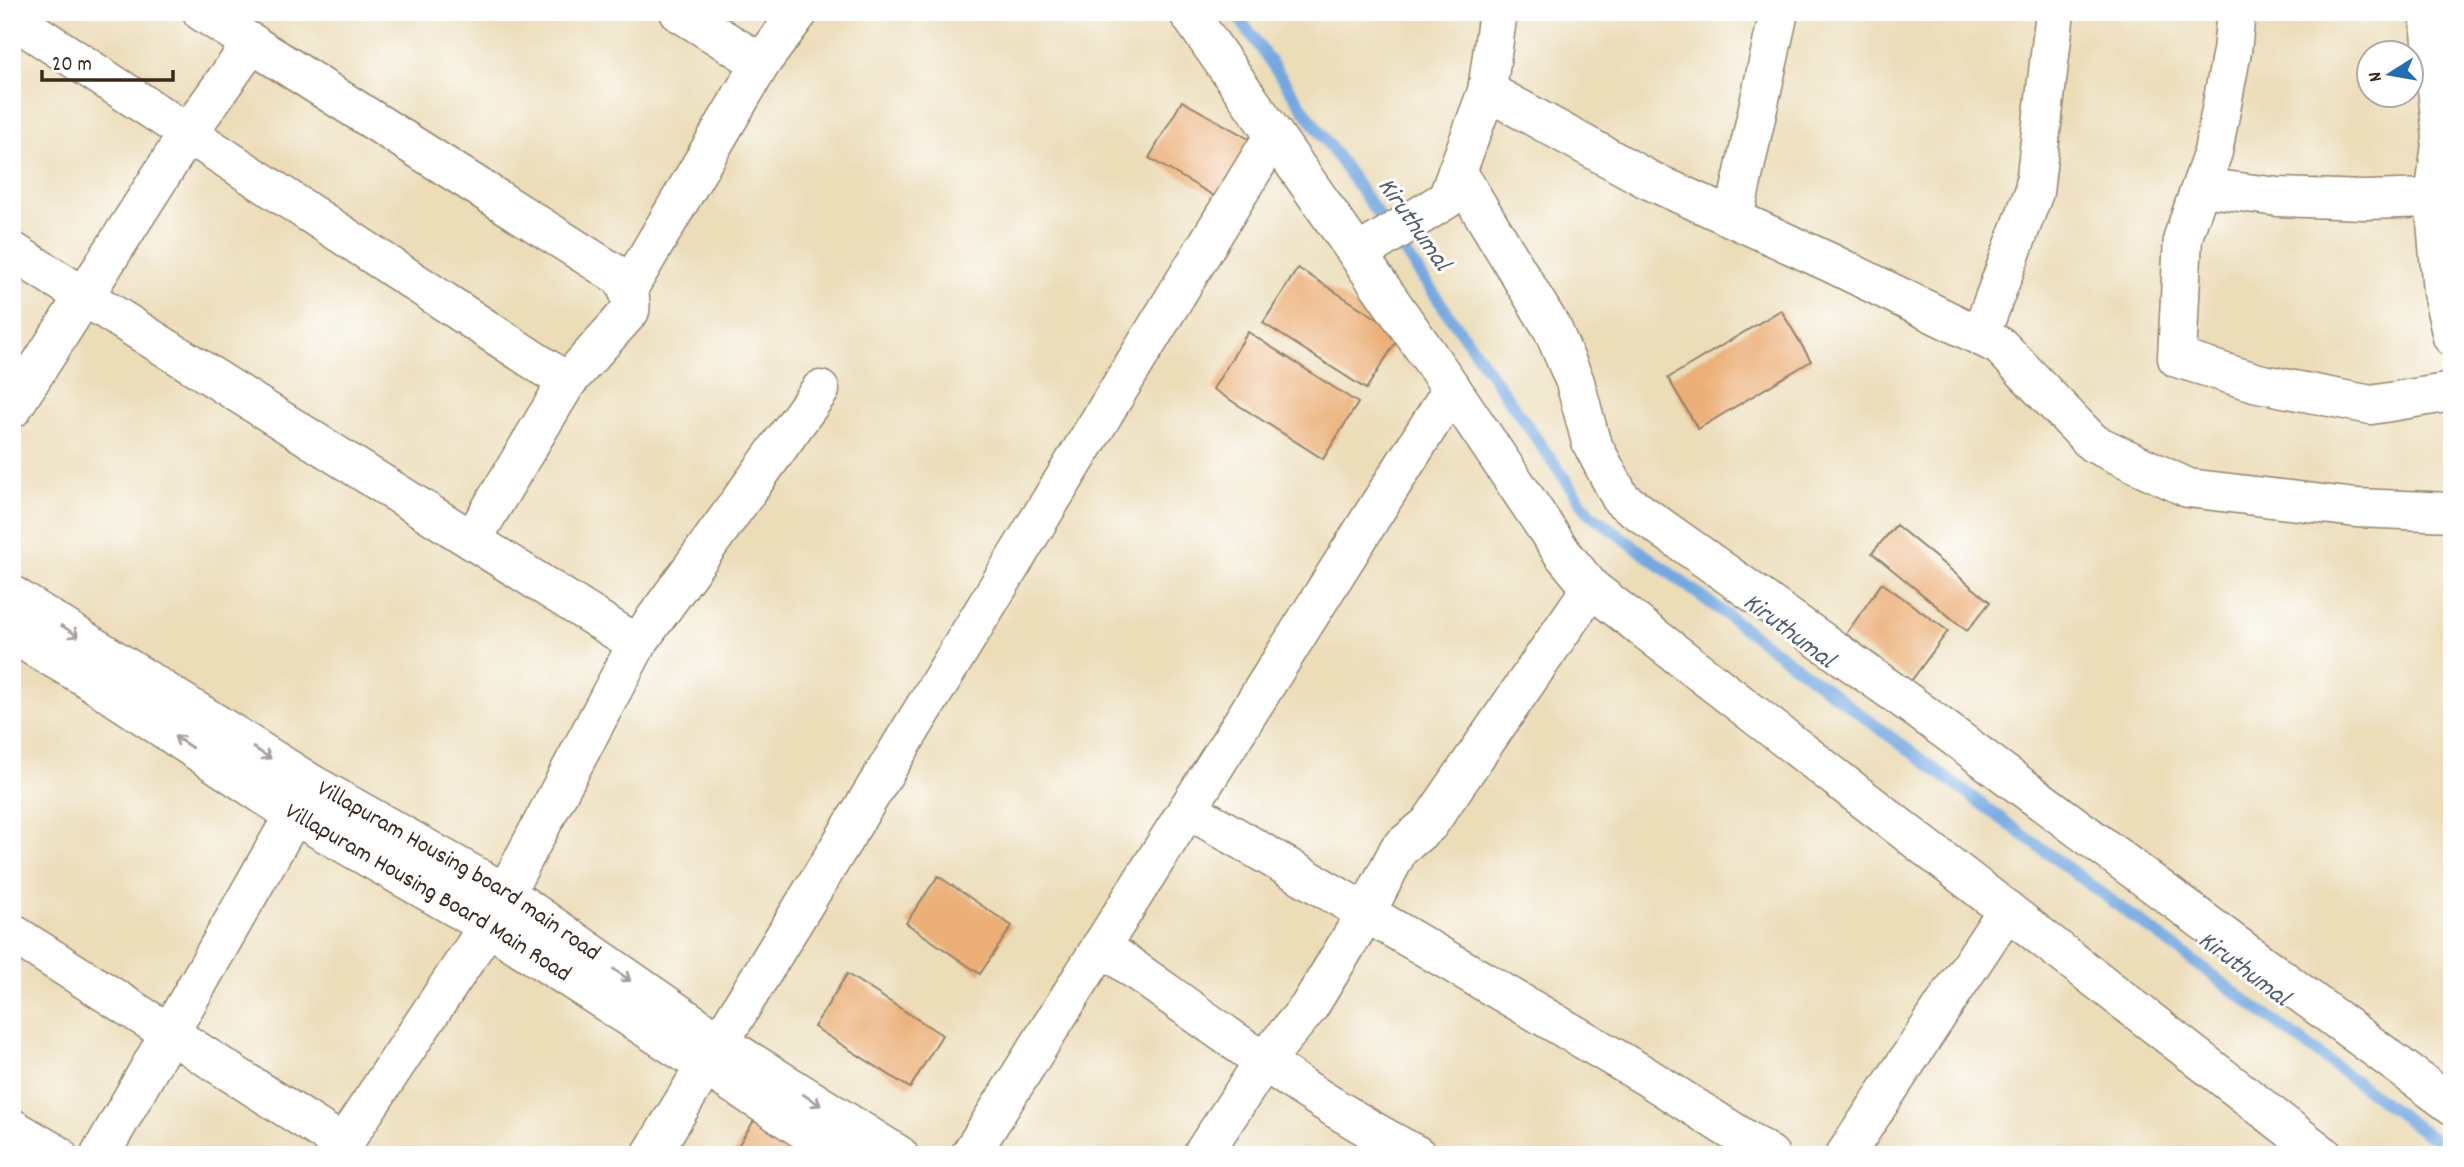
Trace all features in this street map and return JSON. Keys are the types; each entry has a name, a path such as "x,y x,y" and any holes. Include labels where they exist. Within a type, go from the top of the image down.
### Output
{"street":[{"path":"202,12 622,278 628,289 631,301 629,311 568,382 472,540"},
{"path":"679,12 761,63"},
{"path":"628,289 761,63 799,12"},
{"path":"1188,12 1274,135 1367,248 1452,389 1563,554 1591,588 2323,1155"},
{"path":"1367,248 1452,185 1487,91 1498,12"},
{"path":"1734,219 1779,12"},
{"path":"1980,336 2034,192 2055,12"},
{"path":"2236,12 2232,51 2213,152 2183,237 2177,358 2258,383 2371,405 2452,392"},
{"path":"2429,12 2447,137 2434,198 2452,337"},
{"path":"12,18 568,382"},
{"path":"12,409 188,133 252,43"},
{"path":"1487,91 1647,179 2000,346 2093,443 2188,488 2356,508 2452,512"},
{"path":"651,1155 1274,135"},
{"path":"1452,185 1553,330 1575,382 1591,442 1622,499 1906,701 2452,1105"},
{"path":"2201,187 2278,197 2365,200 2434,198"},
{"path":"12,251 637,644"},
{"path":"970,1155 1452,389"},
{"path":"12,933 170,1032 340,1149 496,909 637,644 820,390"},
{"path":"1202,1155 1264,1061 1309,1007 1366,913 1399,849 1430,824 1591,588"},
{"name":"Villapuram Housing board main road","path":"12,595 303,799"},
{"name":"Villapuram Housing Board Main Road","path":"12,634 496,909"},
{"path":"100,1155 303,799"},
{"path":"1188,809 1644,1075 1770,1155"},
{"name":"Villapuram Housing board main road","path":"496,909 714,1054 898,1155"},
{"path":"1845,1155 2007,910"},
{"path":"1101,946 1264,1061 1373,1132 1417,1155"},
{"path":"714,1054 844,1155"},
{"path":"12,1128 58,1155"}],"building":[{"path":"1182,101 1256,143 1223,201 1149,158"},
{"path":"1298,268 1401,334 1366,389 1263,323"},
{"path":"1781,310 1811,361 1698,429 1668,378"},
{"path":"1248,332 1358,403 1323,459 1213,389"},
{"path":"1896,525 1990,602 1967,631 1872,553"},
{"path":"1882,583 1948,631 1911,681 1846,634"},
{"path":"938,876 1012,926 980,974 906,923"},
{"path":"847,974 942,1035 910,1088 814,1027"},
{"path":"759,1113 821,1155 732,1155"}],"waterway":[{"name":"Kiruthumal","path":"1235,12 1589,513 2452,1153"}]}
